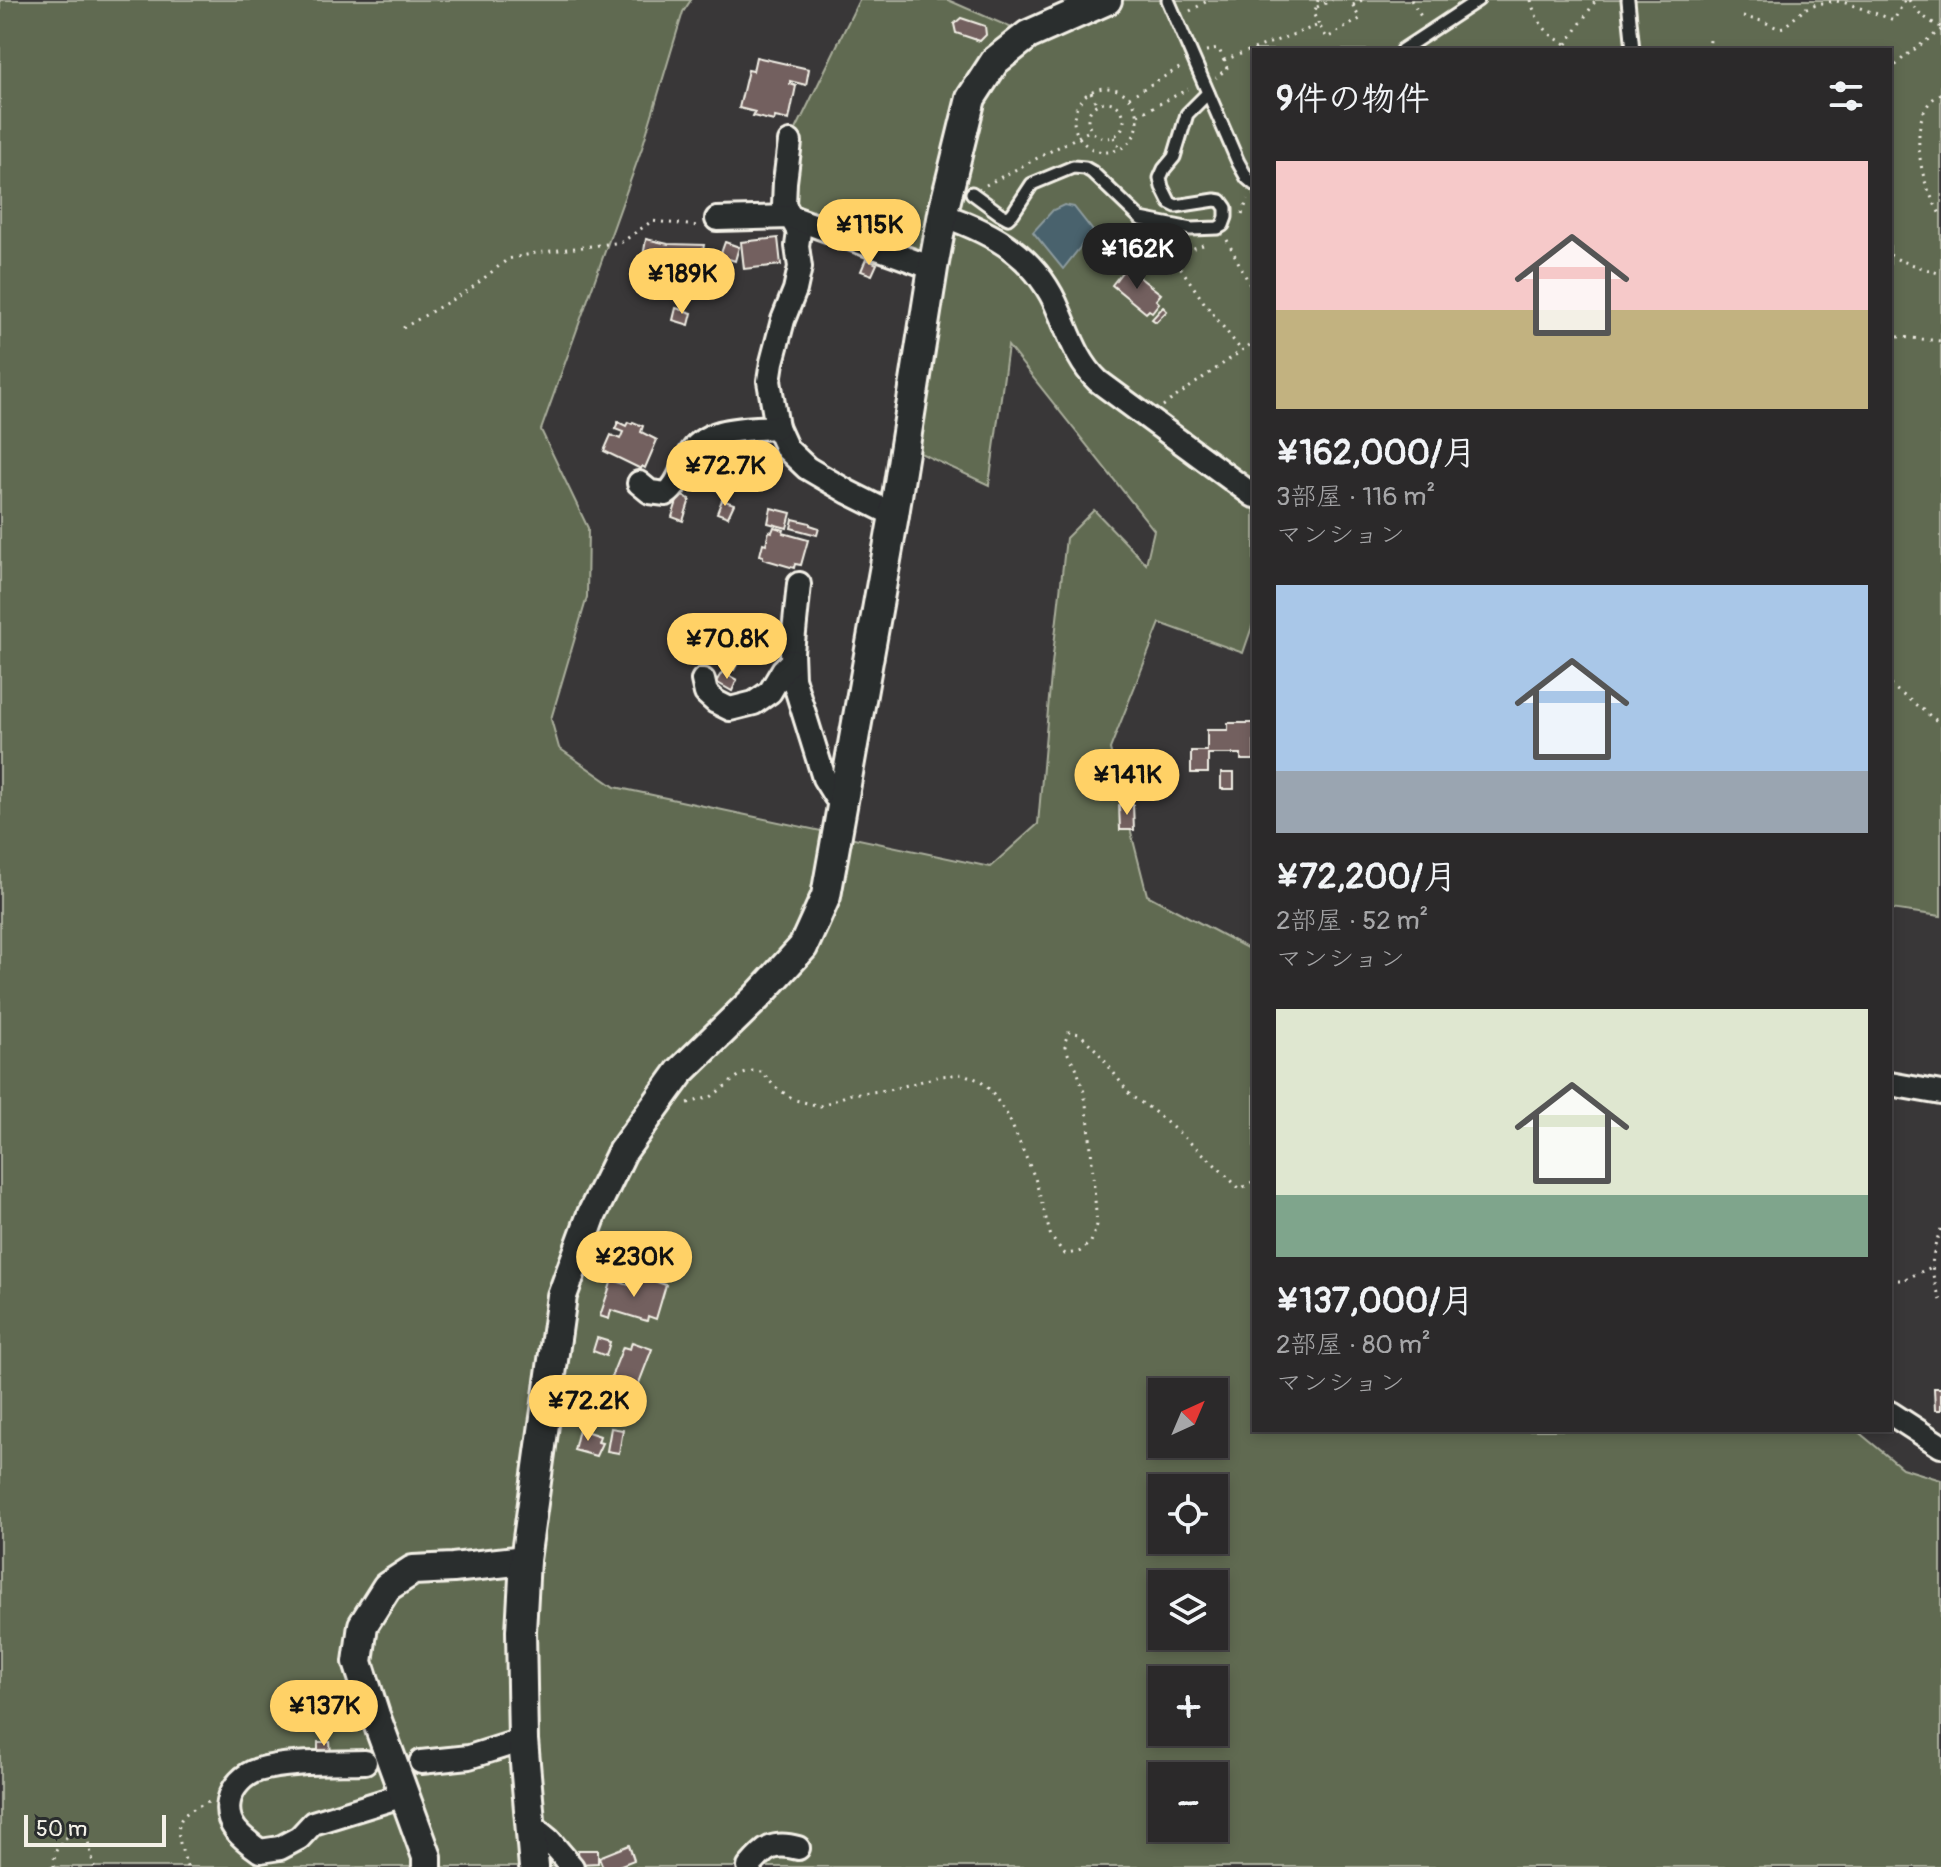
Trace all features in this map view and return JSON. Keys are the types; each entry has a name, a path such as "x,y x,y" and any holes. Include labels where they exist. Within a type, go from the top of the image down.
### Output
{"street":[{"path":"534,1867 523,1740 521,1631 525,1560 562,1296 592,1214 622,1152 680,1072 803,947 826,896 894,515 942,215 971,98 995,61 1028,35 1107,0"},
{"path":"790,142 784,205 799,232 800,267 783,320 769,381 777,427 787,449 807,468 894,515"},
{"path":"942,215 969,224 1004,242 1024,258 1040,275 1087,371 1252,495"},
{"path":"717,219 791,217 933,268"},
{"path":"639,483 650,492 666,494 674,489 690,453 703,439 716,434 777,427"},
{"path":"799,584 793,678 824,778 835,796 843,802"},
{"path":"703,680 706,693 730,709 754,703 770,692 792,661"},
{"path":"1892,1084 1941,1093"},
{"path":"1892,1414 1941,1446"},
{"path":"427,1867 427,1857 358,1662 363,1625 387,1587 413,1570 525,1560"},
{"path":"421,1762 469,1757 523,1740"},
{"path":"365,1762 291,1765 257,1770 234,1787 227,1809 230,1823 242,1838 260,1851 280,1848 299,1838 313,1823 404,1795"},
{"path":"532,1826 572,1867"},
{"path":"749,1867 762,1852 775,1845 798,1848"}],"lane":[{"path":"1168,0 1238,162 1252,182"},
{"path":"1405,48 1478,0"},
{"path":"1628,0 1633,48"},
{"path":"972,193 1008,218 1032,184 1073,167 1085,168 1141,219 1191,229 1218,228 1226,217 1226,208 1221,201 1176,206 1170,203 1160,178 1174,157 1187,114 1205,87"}],"path":[{"path":"1176,18 1209,0"},
{"path":"1318,0 1314,15 1327,38 1360,19 1350,0"},
{"path":"1316,8 1332,0"},
{"path":"1353,5 1362,0"},
{"path":"1411,0 1429,32"},
{"path":"1531,0 1538,20 1556,40 1567,44"},
{"path":"1567,48 1596,0"},
{"path":"1743,17 1784,27 1806,8 1836,1 1894,20 1907,0 1941,29 1892,69"},
{"path":"1257,48 1319,25"},
{"path":"1709,48 1710,40"},
{"path":"1129,97 1192,57 1219,49 1227,68 1205,87 1138,115"},
{"path":"1224,60 1252,50"},
{"path":"1111,88 1129,97 1139,121 1136,134 1127,145 1109,153 1096,151 1084,144 1078,136 1074,119 1077,106 1097,89 1111,88"},
{"path":"1091,92 1097,105"},
{"path":"1941,94 1926,105 1919,150 1925,183 1941,216"},
{"path":"1112,103 1123,113 1123,128 1114,137 1100,137 1091,130 1089,116 1097,105 1112,103"},
{"path":"972,193 1091,130"},
{"path":"1114,137 1120,150"},
{"path":"1239,220 1249,198"},
{"path":"403,328 469,290 508,259 622,242 652,221 701,226 717,219"},
{"path":"1222,239 1225,236 1252,286"},
{"path":"1206,245 1172,255 1241,350"},
{"path":"1892,256 1941,274"},
{"path":"1892,336 1941,341"},
{"path":"1147,418 1252,343"},
{"path":"1892,687 1941,724"},
{"path":"687,1104 711,1097 740,1075 753,1071 762,1072 775,1087 795,1100 820,1106 851,1094 889,1090 941,1076 963,1074 979,1080 1008,1116 1035,1178 1051,1237 1065,1254 1079,1252 1091,1242 1097,1225 1084,1092 1064,1044 1069,1032 1080,1034 1098,1052 1131,1096 1151,1109 1240,1189 1252,1182"},
{"path":"1941,1229 1933,1250 1932,1267 1934,1284 1941,1300"},
{"path":"1892,1280 1903,1280 1932,1267"},
{"path":"187,1867 179,1835 180,1820 184,1814 234,1787"},
{"path":"54,1867 58,1847 65,1837 78,1831 87,1836 94,1867"}],"green space":[{"path":"0,0 691,0 683,12 642,148 541,430 588,528 587,597 551,719 559,748 615,787 990,867 1038,824 1066,538 1094,510 1146,564 1154,530 1008,346 989,485 905,446 933,268 791,217 790,142 859,0 948,0 1028,35 1107,0 1941,0 1941,916 1892,909 1892,48 1252,48 1252,627 1243,653 1160,623 1110,749 1147,895 1247,948 1252,944 1252,1432 1858,1432 1902,1468 1941,1480 1941,1867 0,1867"}],"water":[{"path":"1064,205 1074,207 1093,231 1063,269 1033,232 1053,210"}],"building":[{"path":"961,18 985,26 986,35 980,41 956,33 954,24"},
{"path":"756,57 809,69 806,85 790,81 796,86 789,120 775,117 774,121 753,116 755,112 739,108 748,70 753,71"},
{"path":"778,238 781,265 744,269 741,242"},
{"path":"646,239 668,244 704,245 695,290 662,283 660,291 650,289 649,292 633,285"},
{"path":"725,242 739,247 735,261 720,256"},
{"path":"866,259 877,264 872,275 861,271"},
{"path":"1126,267 1161,294 1152,312 1149,310 1146,313 1112,285"},
{"path":"1163,307 1167,311 1156,322 1152,319"},
{"path":"676,308 692,313 689,325 673,320"},
{"path":"618,422 626,426 628,422 633,422 643,426 641,432 657,440 645,468 642,466 641,469 604,451 611,435 620,439 623,432 615,429"},
{"path":"705,463 735,474 727,494 697,482"},
{"path":"679,495 690,499 683,521 672,517"},
{"path":"722,500 734,504 728,517 717,513"},
{"path":"771,508 791,513 787,528 768,523"},
{"path":"793,519 819,528 817,535 791,528"},
{"path":"774,527 808,540 801,565 795,564 794,568 763,559 760,555 769,531 772,532"},
{"path":"698,635 712,642 714,639 724,645 722,648 741,658 734,670 691,647"},
{"path":"722,672 737,680 732,691 716,682"},
{"path":"1228,723 1252,723 1252,760 1241,760 1241,754 1208,754 1208,773 1191,773 1191,751 1207,751 1207,730 1228,730"},
{"path":"1221,773 1234,773 1234,789 1221,789"},
{"path":"1133,804 1134,830 1120,830 1119,805"},
{"path":"663,1250 671,1255 665,1265 656,1260"},
{"path":"636,1278 666,1285 656,1319 648,1316 647,1321 611,1310 609,1319 600,1316 612,1280 633,1286"},
{"path":"597,1338 610,1342 606,1356 593,1351"},
{"path":"632,1342 652,1349 637,1388 631,1386 621,1395 606,1390 623,1347 630,1349"},
{"path":"1934,1388 1941,1388 1941,1410 1935,1410"},
{"path":"611,1428 623,1430 619,1453 607,1451"},
{"path":"579,1429 600,1436 598,1442 602,1443 596,1456 574,1450"},
{"path":"318,1742 330,1742 331,1754 318,1754"},
{"path":"629,1845 634,1860 616,1867 603,1867 599,1857"},
{"path":"578,1850 598,1850 598,1863 579,1864"}]}
